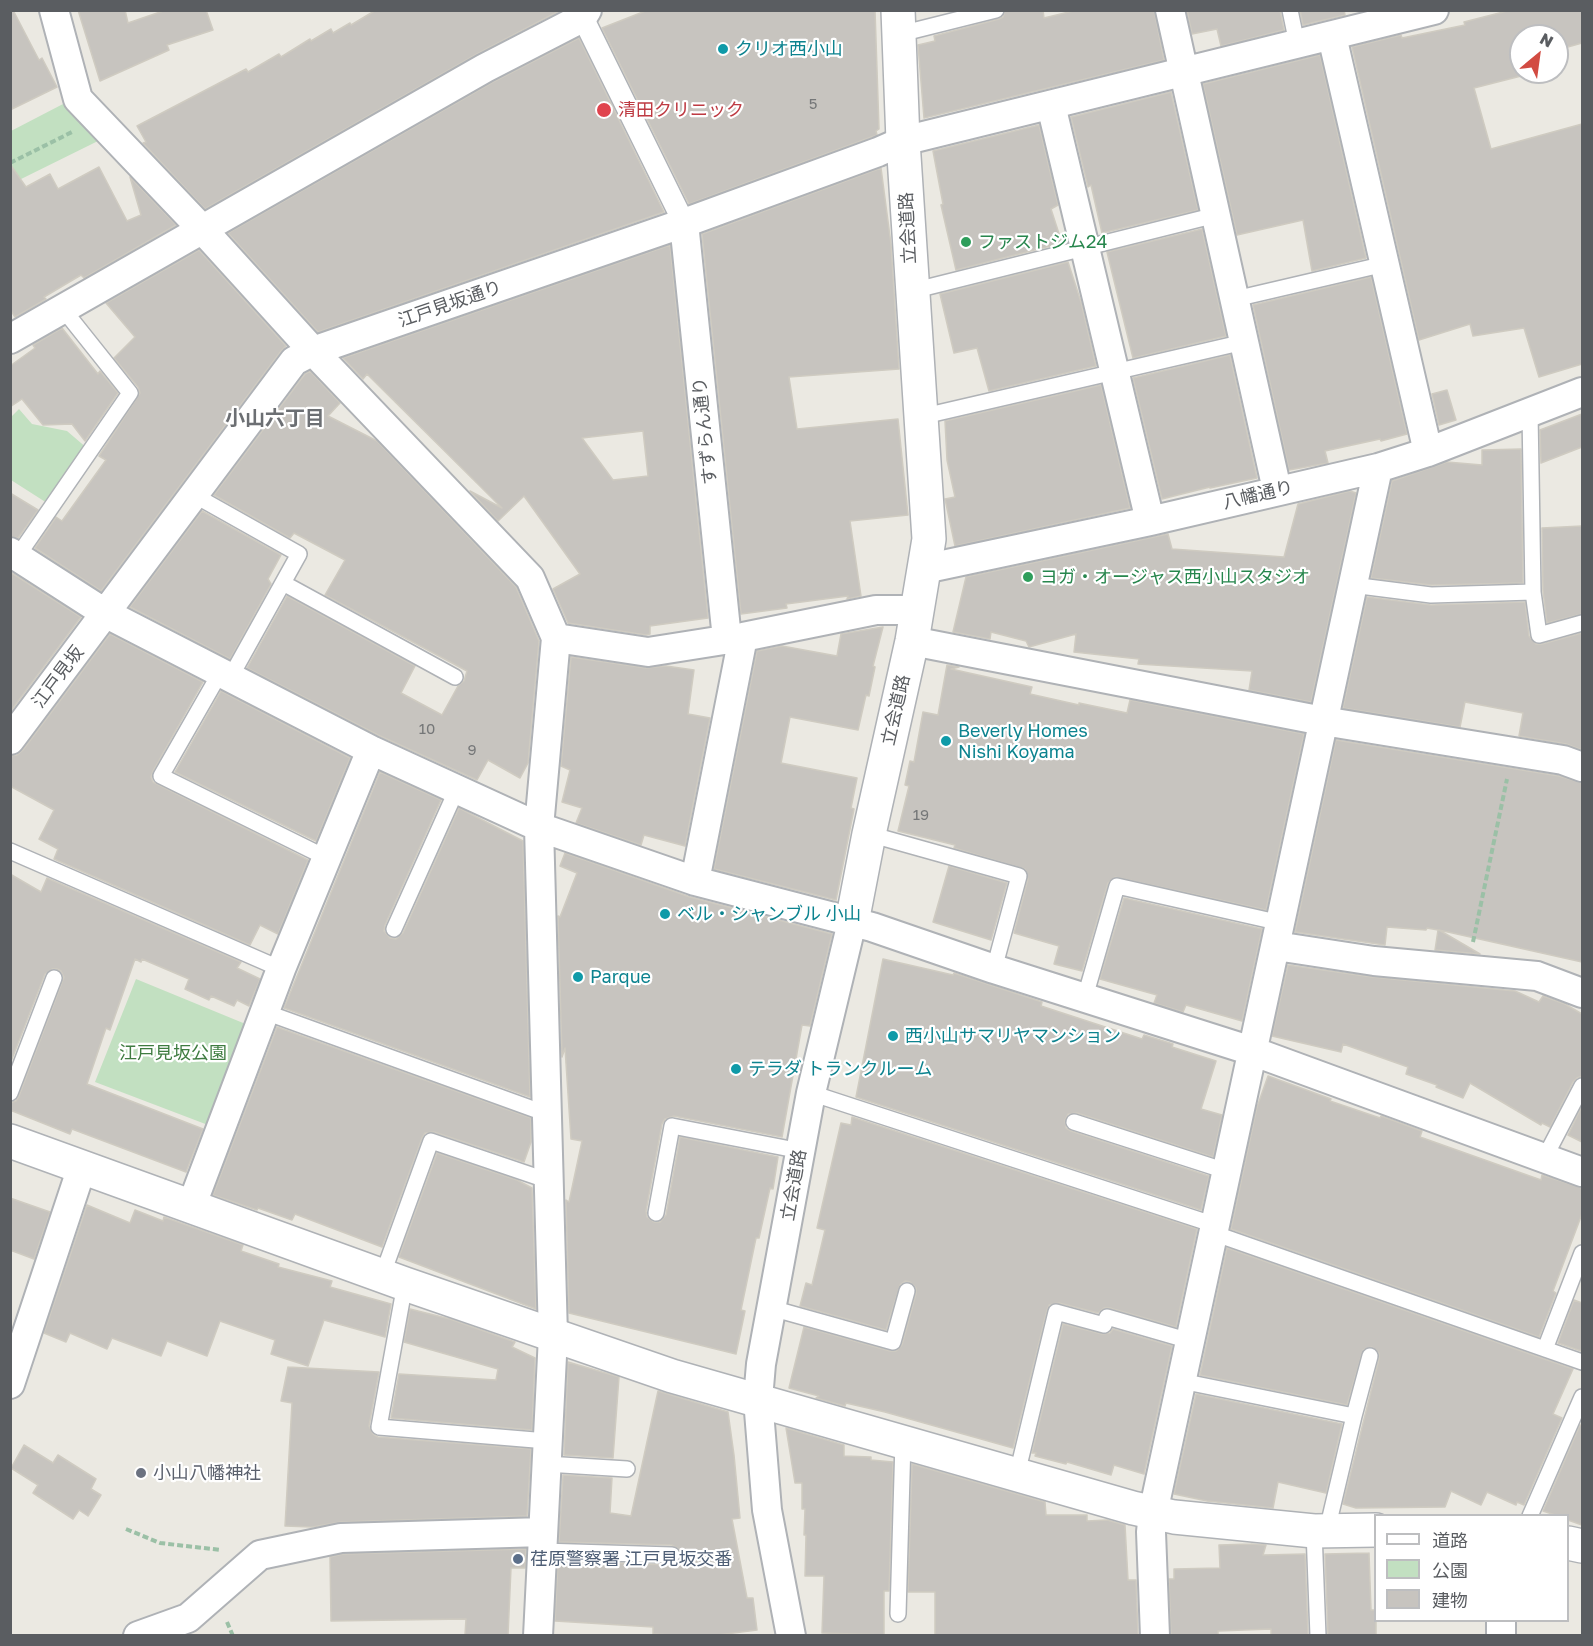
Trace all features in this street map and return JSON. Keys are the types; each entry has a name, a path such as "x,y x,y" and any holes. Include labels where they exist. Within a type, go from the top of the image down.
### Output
{"street":[{"path":"54,10 78,99 203,230 313,351 530,578 556,638 539,827 553,1336 538,1635"},
{"path":"1170,10 1277,490"},
{"name":"江戸見坂通り","path":"105,613 294,361 313,351 684,223 903,141 1434,10"},
{"path":"10,339 583,13 684,223"},
{"name":"立会道路","path":"791,1635 767,1510 758,1399 761,1364 811,1093 852,922 868,834 915,626 929,539 903,141 899,22"},
{"path":"1332,36 1428,452"},
{"path":"1052,105 1150,521"},
{"name":"すずらん通り","path":"684,223 735,638 695,881"},
{"name":"八幡通り","path":"924,569 1150,521 1378,468 1428,452 1582,392"},
{"path":"1155,1635 1151,1532 1153,1513 1378,468"},
{"path":"14,554 105,613 371,750 539,827 695,881 852,922 1252,1052 1582,1172"},
{"path":"556,638 648,652 735,638 876,610 915,626 1323,721 1563,759 1582,767"},
{"name":"江戸見坂","path":"10,740 105,613"},
{"path":"191,1206 281,969 371,750"},
{"path":"1278,935 1374,961 1537,976 1582,993"},
{"path":"10,1141 393,1280 672,1376 1153,1513 1321,1530 1374,1530"},
{"path":"10,1384 81,1167"},
{"path":"138,1635 188,1618 260,1555 340,1538 542,1542"}],"lane":[{"path":"899,22 996,10"},
{"path":"1290,10 1297,44"},
{"path":"912,291 1216,215"},
{"path":"1235,299 1385,264"},
{"path":"14,554 130,393 63,309"},
{"path":"920,417 1244,342"},
{"path":"1530,413 1533,592 1539,635 1582,623"},
{"path":"194,495 299,554 161,776 327,858"},
{"path":"283,583 455,677"},
{"path":"1352,585 1431,595 1533,592"},
{"path":"394,929 457,789"},
{"path":"868,834 1019,876 994,969"},
{"path":"10,851 281,969"},
{"path":"1085,997 1117,886 1278,935"},
{"path":"10,1093 54,978"},
{"path":"265,1012 547,1114"},
{"path":"1544,1159 1582,1086"},
{"path":"811,1093 1214,1229 1582,1362"},
{"path":"1074,1122 1226,1171"},
{"path":"656,1213 672,1126 801,1151"},
{"path":"549,1181 431,1141 393,1280 380,1427 627,1468"},
{"path":"1545,1349 1582,1253"},
{"path":"771,1308 893,1342 908,1291"},
{"path":"1017,1474 1056,1312 1104,1325 1107,1317 1190,1341"},
{"path":"1318,1635 1321,1530 1371,1356"},
{"path":"1181,1381 1354,1416"},
{"path":"1530,1514 1582,1397"},
{"path":"898,1614 903,1441"},
{"path":"542,1542 672,1555"}],"path":[{"path":"10,163 97,119"},
{"path":"1467,969 1513,751"},
{"path":"126,1529 160,1543 260,1555"}],"green space":[{"path":"63,104 98,141 11,184 11,131"},
{"path":"19,409 32,424 67,431 88,449 47,503 11,480 10,418"},
{"name":"江戸見坂公園","path":"136,979 248,1025 208,1125 95,1082"}],"building":[{"path":"10,10 13,10 39,60 42,58 57,87 10,110"},
{"path":"78,10 125,10 128,23 166,10 206,10 213,30 167,45 169,50 100,81"},
{"path":"376,10 561,10 477,54 205,209 143,143 146,142 137,126 246,69 248,72 279,54 281,57 310,39 311,41 331,29 333,33"},
{"path":"648,10 875,10 879,129 876,131 877,135 689,204 602,28"},
{"path":"1005,10 1043,10 1044,18 1077,10 1154,10 1164,60 924,118 918,45 935,41 934,36 999,19 1003,17"},
{"path":"1187,10 1280,10 1284,30 1221,46 1217,29 1192,34"},
{"path":"1300,10 1344,10 1345,15 1303,25"},
{"path":"1511,10 1582,10 1582,43 1569,47 1569,24 1509,24 1509,79 1474,88 1491,149 1582,124 1582,364 1539,377 1524,328 1473,336 1470,324 1419,340 1352,47 1401,35 1402,38 1465,25 1464,22"},
{"path":"579,38 664,212 318,332 228,233 493,82"},
{"path":"1320,55 1366,258 1312,271 1303,220 1237,235 1203,84"},
{"path":"1171,92 1198,210 1102,233 1071,117"},
{"path":"1039,125 1058,205 1051,209 1062,243 956,270 941,205 943,204 933,151"},
{"path":"10,164 26,187 50,174 58,189 99,167 127,221 141,215 130,177 176,225 84,278 81,275 15,317 10,309"},
{"path":"881,168 891,244 899,369 789,377 797,429 898,419 908,515 850,521 861,596 786,604 787,608 741,614 702,234"},
{"path":"1202,229 1226,336 1133,358 1107,252"},
{"path":"670,245 708,618 650,626 650,634 646,635 568,623 553,589 580,574 524,496 498,521 470,491 502,508 367,374 363,379 343,358","holes":["643,431 648,476 613,480 582,438"]},
{"path":"199,250 286,346 101,591 35,548 56,517 62,521 106,460 99,456 140,393 138,387 114,358 135,337 106,303"},
{"path":"1068,262 1081,302 1096,366 989,391 977,348 954,353 940,294"},
{"path":"1371,277 1407,434 1325,451 1328,463 1289,470 1253,305"},
{"path":"62,328 98,374 100,371 118,393 85,441 72,424 43,425 22,399 10,407 10,366 35,348 33,345"},
{"path":"1230,355 1257,478 1162,499 1133,378"},
{"path":"310,371 340,403 328,416 377,441 516,587 539,641 528,763 520,778 488,760 477,780 378,735 247,668 287,596 415,666 401,693 442,715 458,686 464,681 467,671 325,595 345,560 294,533 290,538 214,495 305,374"},
{"path":"1101,385 1130,508 955,546 945,499 955,497 947,460 945,421"},
{"path":"1447,390 1456,420 1439,425 1432,394"},
{"path":"1582,414 1582,447 1541,463 1540,430"},
{"path":"1521,449 1523,583 1431,585 1371,578 1392,481 1447,462 1482,465 1482,450"},
{"path":"1350,491 1356,493 1311,702 1249,690 1252,671 1138,664 1139,659 1074,652 1076,634 1029,647 1026,641 991,632 990,639 953,632 966,577 1168,534 1172,549 1284,557 1298,504"},
{"path":"10,493 38,510 18,538 10,536"},
{"path":"202,511 281,555 268,579 271,584 230,659 130,607"},
{"path":"1582,526 1582,614 1547,623 1543,591 1542,528"},
{"path":"10,572 81,617 10,712"},
{"path":"1367,597 1431,605 1525,602 1529,636 1536,644 1582,633 1582,750 1566,744 1519,736 1523,713 1465,702 1460,727 1343,708"},
{"path":"883,627 873,666 875,667 869,696 866,695 858,730 790,717 781,763 857,778 851,808 854,809 836,900 714,869 757,651 782,646 837,656 841,634"},
{"path":"110,634 203,682 153,771 151,777 153,782 308,860 278,934 260,925 250,945 54,859 58,849 39,839 54,810 10,786 10,756 17,755 23,750"},
{"path":"571,657 646,668 666,666 694,670 688,714 710,718 685,846 644,835 641,845 576,823 582,808 562,802 570,770 561,766"},
{"path":"947,665 959,667 951,669 1032,687 1030,694 1079,705 1079,703 1127,713 1130,700 1304,734 1266,910 1115,877 1108,883 1082,971 1054,964 1059,946 1014,933 1028,879 1025,869 954,848 955,845 898,831 909,786 905,785 910,761 914,762 923,712 938,715"},
{"path":"221,691 350,758 316,841 175,772"},
{"path":"1336,740 1559,776 1582,783 1582,962 1439,930 1480,954 1435,950 1438,930 1427,928 1426,930 1387,927 1385,945 1295,932"},
{"path":"380,772 441,800 385,925 384,931 390,938 396,939 403,933 459,808 523,841 530,1097 284,1008"},
{"path":"565,853 690,897 832,934 810,1026 802,1025 782,1137 674,1116 665,1119 662,1124 646,1211 647,1217 654,1222 660,1222 666,1215 680,1137 778,1157 773,1189 770,1188 759,1238 756,1238 741,1310 745,1311 736,1354 569,1313 566,1200 569,1202 582,1141 571,1139 565,1048 562,1057 558,916 560,917 577,873 560,866"},
{"path":"949,866 1007,883 991,940 933,922"},
{"path":"10,874 41,892 47,878 241,962 237,968 260,979 249,1006 237,1000 234,1006 211,996 209,1000 185,989 189,979 142,959 141,962 135,959 110,1030 106,1028 87,1084 203,1129 186,1172 72,1129 70,1134 10,1110 10,1103 16,1101 19,1096 64,977 57,969 52,969 45,974 10,1064"},
{"path":"1124,898 1262,929 1242,1021 1186,1005 1183,1012 1154,1003 1157,995 1100,979"},
{"path":"883,959 953,975 954,973 1042,1002 1041,1006 1142,1039 1144,1035 1173,1044 1172,1047 1216,1061 1201,1109 1222,1115 1213,1157 1077,1113 1068,1114 1065,1120 1066,1128 1071,1131 1209,1176 1201,1210 856,1097"},
{"path":"1288,965 1372,977 1515,991 1539,1002 1543,996 1565,1004 1582,1014 1582,1076 1573,1082 1550,1127 1542,1123 1541,1125 1470,1083 1463,1098 1436,1087 1437,1085 1406,1074 1408,1067 1343,1044 1341,1052 1272,1036"},
{"path":"277,1027 531,1118 531,1142 524,1162 434,1132 425,1133 382,1247 295,1214 292,1220 213,1195"},
{"path":"1268,1076 1331,1099 1330,1101 1422,1131 1420,1137 1541,1180 1542,1175 1582,1188 1582,1214 1553,1291 1556,1293 1539,1337 1231,1229 1257,1107"},
{"path":"1582,1106 1582,1142 1568,1135"},
{"path":"852,1117 1197,1229 1176,1327 1110,1308 1104,1308 1098,1313 1059,1303 1049,1305 1013,1448 885,1412 846,1403 845,1406 789,1388 804,1327 896,1351 902,1345 916,1294 916,1288 910,1282 905,1281 900,1285 886,1330 800,1306 806,1283 812,1285 825,1230 817,1228 841,1123 851,1125"},
{"path":"437,1153 517,1180 532,1188 536,1309 399,1257"},
{"path":"10,1198 50,1212 34,1259 10,1250"},
{"path":"87,1205 130,1223 135,1210 163,1221 164,1217 243,1245 241,1251 279,1264 278,1267 332,1281 330,1287 391,1304 385,1337 324,1320 308,1366 271,1354 275,1340 220,1321 207,1356 167,1341 161,1356 112,1338 107,1349 70,1333 66,1342 44,1333"},
{"path":"1227,1248 1573,1369 1553,1414 1562,1418 1524,1505 1517,1502 1516,1505 1487,1492 1481,1505 1451,1491 1445,1507 1356,1508 1343,1504 1379,1353 1372,1347 1363,1350 1347,1405 1200,1375"},
{"path":"1574,1300 1582,1303 1581,1351 1558,1343"},
{"path":"410,1309 450,1319 515,1342 512,1347 535,1358 532,1430 391,1418 399,1374 496,1380 498,1369 404,1342"},
{"path":"1063,1324 1102,1334 1110,1333 1113,1329 1172,1346 1144,1474 1114,1465 1111,1475 1067,1462 1066,1464 1035,1456 1036,1453 1032,1453"},
{"path":"568,1362 619,1377 613,1458 564,1455"},
{"path":"288,1367 379,1372 369,1426 373,1434 378,1437 531,1449 527,1516 341,1522 312,1527 285,1526 292,1403 281,1401"},
{"path":"658,1391 728,1412 740,1518 732,1519 747,1598 753,1598 757,1630 718,1635 672,1635 653,1634 653,1627 555,1621 558,1561 672,1565 681,1560 680,1550 672,1545 559,1542 563,1475 612,1478 610,1513 631,1516"},
{"path":"1196,1394 1342,1424 1326,1493 1278,1482 1273,1508 1207,1501 1174,1494"},
{"path":"1580,1425 1582,1426 1582,1525 1569,1520 1569,1514 1552,1514 1543,1511"},
{"path":"786,1428 844,1445 844,1456 871,1457 871,1460 893,1462 889,1591 884,1591 884,1635 822,1633 824,1576 805,1576 806,1535 804,1535 805,1509 802,1509 802,1483 795,1483"},
{"path":"24,1445 53,1463 58,1455 96,1479 91,1489 101,1495 88,1516 79,1510 73,1519 33,1493 38,1485 11,1468"},
{"path":"912,1464 1045,1502 1046,1515 1087,1515 1087,1521 1107,1520 1125,1525 1128,1580 1136,1580 1138,1635 935,1635 935,1592 908,1592"},
{"path":"1219,1545 1266,1545 1263,1555 1305,1554 1308,1635 1271,1635 1271,1629 1218,1631 1218,1635 1171,1635 1169,1579 1174,1579 1174,1569 1220,1568"},
{"path":"526,1549 525,1568 511,1568 508,1635 465,1635 466,1619 331,1621 330,1557 343,1554"},
{"path":"1369,1553 1371,1610 1374,1610 1376,1635 1328,1635 1325,1554"}],"place":[{"name":"クリオ西小山","path":"723,49"},
{"name":"清田クリニック","path":"604,110"},
{"name":"ファストジム24","path":"966,242"},
{"name":"ヨガ・オージャス西小山スタジオ","path":"1028,577"},
{"name":"Beverly Homes Nishi Koyama","path":"946,741"},
{"name":"ベル・シャンブル 小山","path":"665,914"},
{"name":"Parque","path":"578,977"},
{"name":"西小山サマリヤマンション","path":"893,1036"},
{"name":"テラダ トランクルーム","path":"736,1069"},
{"name":"小山八幡神社","path":"141,1473"},
{"name":"荏原警察署 江戸見坂交番","path":"518,1559"}],"district":[{"name":"小山六丁目","path":"275,419"}]}
